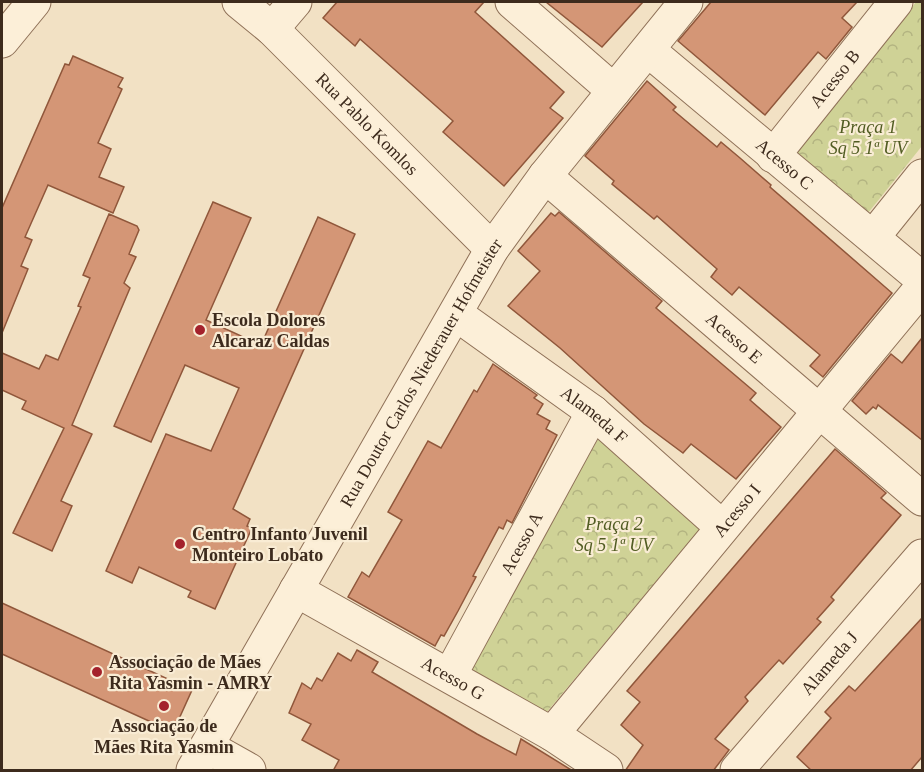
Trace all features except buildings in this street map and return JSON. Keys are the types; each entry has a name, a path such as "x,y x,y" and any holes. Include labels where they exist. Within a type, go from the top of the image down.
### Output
{"street":[{"path":"2,40 34,2"},
{"name":"Rua Pablo Komlos","path":"239,2 272,29 492,249"},
{"path":"272,29 295,2"},
{"path":"512,2 614,91"},
{"name":"Rua Doutor Carlos Niederauer Hofmeister","path":"201,759 492,249 545,176 686,2"},
{"name":"Acesso B","path":"772,156 896,2"},
{"name":"Acesso C","path":"648,50 772,156 922,279"},
{"name":"Acesso E","path":"545,176 922,499"},
{"path":"873,237 922,176"},
{"name":"Acesso I","path":"552,734 922,287"},
{"name":"Alameda F","path":"456,314 593,412 722,527"},
{"name":"Acesso A","path":"450,675 593,412"},
{"name":"Alameda J","path":"737,771 922,556"},
{"name":"Acesso G","path":"296,590 552,734 606,771"},
{"path":"201,759 249,771"}],"green space":[{"name":"Praça 1 Sq 5 1ª UV","path":"916,2 922,2 922,146 868,213 794,152"},
{"name":"Praça 2 Sq 5 1ª UV","path":"598,439 701,528 546,713 467,668"}],"place":[{"name":"Escola Dolores Alcaraz Caldas","path":"200,330"},
{"name":"Centro Infanto Juvenil Monteiro Lobato","path":"180,544"},
{"name":"Associação de Mães Rita Yasmin - AMRY","path":"97,672"},
{"name":"Associação de Mães Rita Yasmin","path":"164,706"}]}
